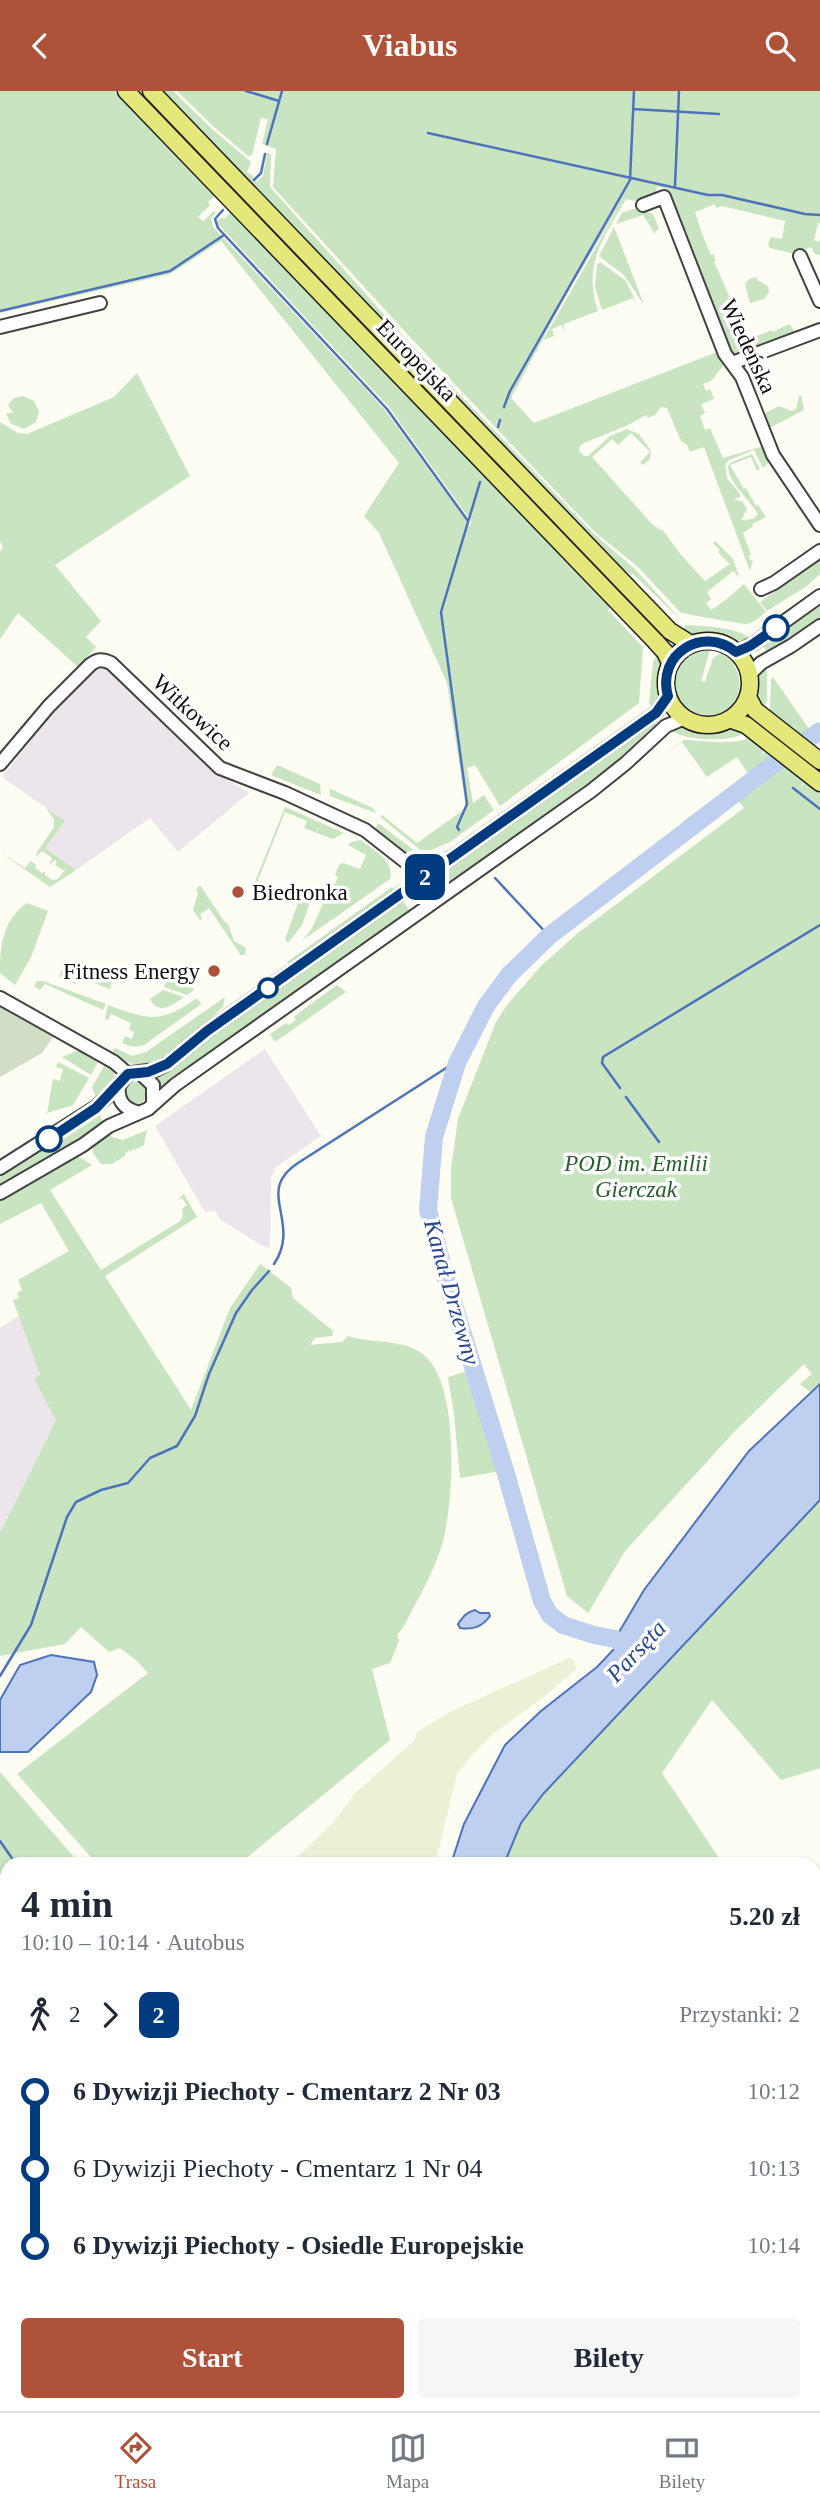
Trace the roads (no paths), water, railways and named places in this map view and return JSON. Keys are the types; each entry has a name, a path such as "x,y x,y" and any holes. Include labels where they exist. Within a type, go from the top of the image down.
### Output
{"main road":[{"name":"Europejska","path":"126,91 655,641 670,663"},
{"name":"Europejska","path":"151,91 670,631 691,644"},
{"path":"715,641 736,652 746,664 749,675 748,697 739,711 729,719 705,725 685,718 675,709 668,696 666,680 670,663 679,652 691,644 715,641"},
{"path":"748,697 755,710 820,761"},
{"path":"729,719 746,725 820,783"}],"street":[{"name":"Wiedeńska","path":"643,205 664,197 725,353 742,377 773,455 820,525"},
{"path":"800,256 820,301"},
{"path":"0,327 100,303"},
{"path":"732,363 820,330"},
{"path":"761,589 820,551"},
{"path":"736,652 753,644 820,596"},
{"path":"749,675 757,666 820,626"},
{"name":"Witkowice","path":"0,764 49,706 90,665 103,659 111,663 220,768 285,793 365,830 425,877"},
{"path":"0,1168 96,1108 119,1086 122,1079 155,1070 173,1061 207,1031 656,713 668,696"},
{"path":"0,1193 83,1145 108,1126 148,1109 153,1102 615,773 671,722 685,718"},
{"path":"425,877 442,896"},
{"path":"0,998 153,1085 153,1102"},
{"path":"119,1086 121,1101 129,1110 137,1112"}],"water":[{"name":"Parsęta","path":"820,1384 820,1500 544,1793 521,1823 507,1857 453,1857 464,1824 505,1745 541,1711 597,1667 617,1646 615,1639 644,1590 749,1451"},
{"path":"475,1610 489,1613 490,1616 477,1627 460,1628 458,1624 463,1617"},
{"path":"51,1655 94,1662 97,1675 91,1692 28,1752 0,1752 0,1700 20,1665"}],"waterway":[{"path":"246,91 279,101"},
{"path":"267,144 282,91"},
{"path":"504,407 510,391 630,180 634,91"},
{"path":"675,186 679,91"},
{"path":"633,109 719,114"},
{"path":"428,133 708,195 722,195 820,215"},
{"path":"254,180 261,173 265,154"},
{"path":"223,210 215,219 218,228 387,409 468,521"},
{"path":"0,311 170,271 224,235"},
{"path":"498,427 500,420"},
{"path":"459,830 457,827 467,804 441,612 480,482"},
{"name":"Kanał Drzewny","path":"806,741 820,731"},
{"name":"Kanał Drzewny","path":"634,1653 615,1639 563,1625 550,1615 542,1601 445,1276 428,1210 434,1137 457,1063 486,1006 509,975 549,936 779,760"},
{"path":"793,788 820,809"},
{"path":"495,878 549,936"},
{"path":"620,1088 602,1063 603,1057 820,925"},
{"path":"274,1264 283,1240 279,1188 287,1172 457,1063"},
{"path":"626,1097 659,1142"},
{"path":"0,1676 31,1625 67,1517 76,1502 101,1490 128,1483 150,1458 177,1446 195,1416 209,1374 236,1313 269,1271"},
{"path":"0,1841 11,1857"}],"place":[{"name":"Biedronka","path":"238,892"},
{"name":"Fitness Energy","path":"214,971"}],"park label":[{"name":"POD im. Emilii Gierczak","path":"636,1176"}]}
